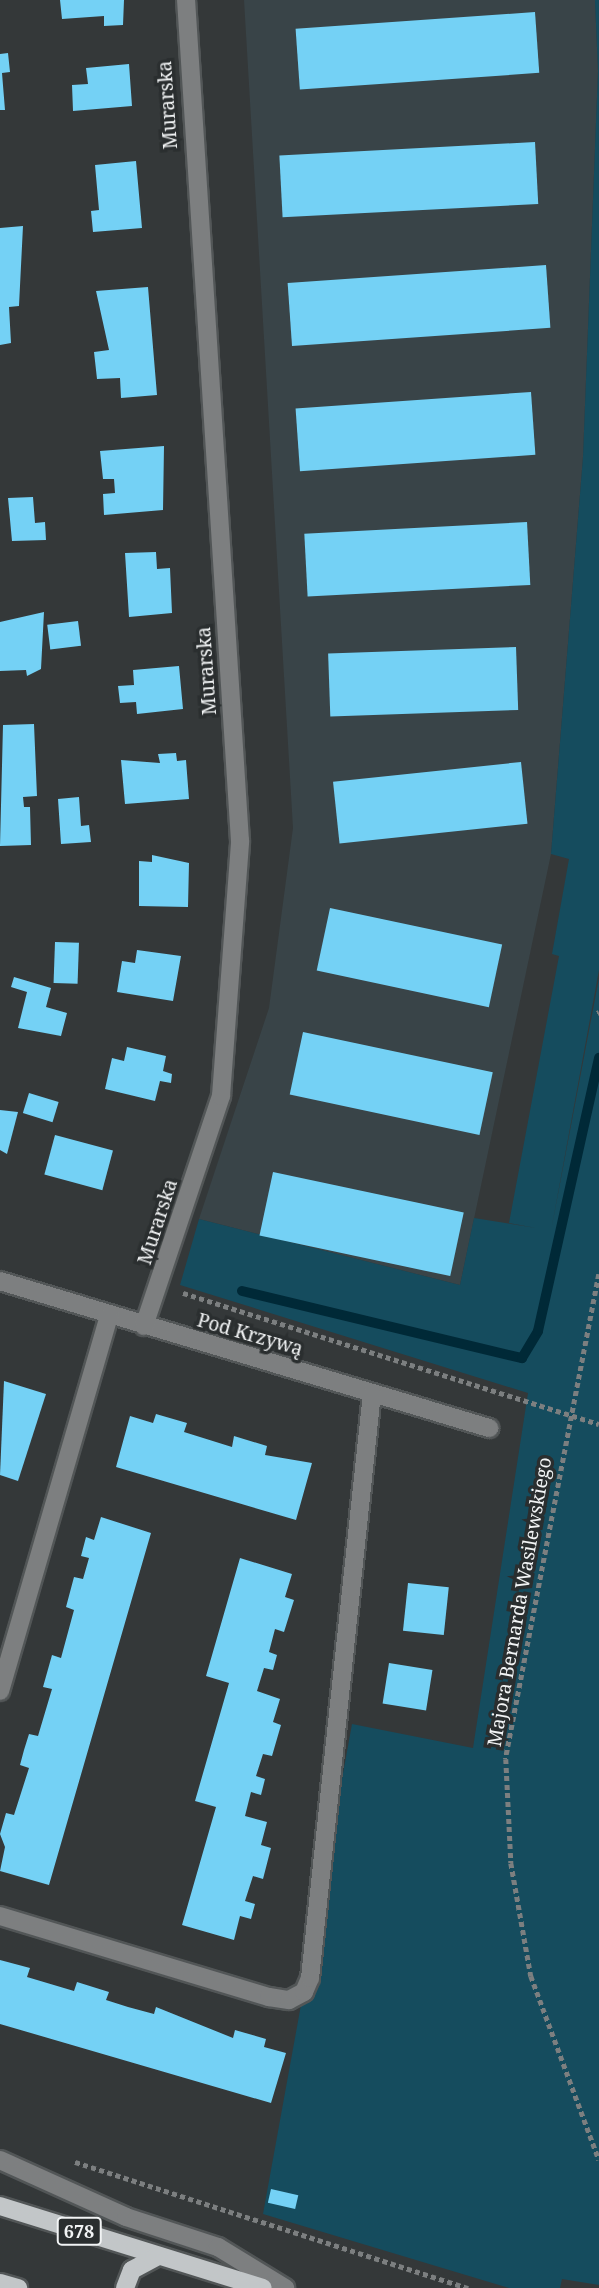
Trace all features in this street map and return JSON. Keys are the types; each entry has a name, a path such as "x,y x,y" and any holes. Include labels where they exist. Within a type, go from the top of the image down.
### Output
{"main road":[{"name":"678","path":"0,2206 263,2288"},
{"path":"125,2288 132,2270 158,2256"},
{"path":"0,2283 18,2288"}],"street":[{"name":"Murarska","path":"144,1326 221,1096 240,841 186,0"},
{"name":"Pod Krzywą","path":"0,1280 109,1316 489,1428"},
{"path":"0,1691 109,1316"},
{"path":"0,1916 269,1997 289,2000 304,1992 310,1978 372,1393"},
{"path":"0,2160 126,2217 218,2247 285,2288"}],"path":[{"name":"Majora Bernarda Wasilewskiego","path":"599,1274 567,1414 506,1759 511,1863 531,1976 599,2160"},
{"path":"159,1285 599,1424"},
{"path":"93,2169 468,2288"}],"shaded area":[{"path":"244,0 595,0 598,71 583,457 551,854 460,1285 199,1219 269,1008 293,828"},
{"path":"595,0 599,0 599,970 551,1231 599,978 599,2285 562,2279 560,2288 509,2288 263,2214 352,1724 473,1748 528,1393 180,1285 199,1219 460,1285 474,1218 536,1228 509,1223 559,956 552,954 569,859 551,854 583,457 598,71"}],"building":[{"path":"60,0 124,0 123,25 104,26 104,16 62,19"},
{"path":"535,12 539,73 300,90 296,29"},
{"path":"8,53 10,72 2,73 5,110 0,110 0,54"},
{"path":"129,64 132,106 73,111 72,85 88,84 86,68"},
{"path":"535,142 538,204 283,217 279,155"},
{"path":"136,161 142,228 93,232 91,211 99,210 95,165"},
{"path":"23,226 19,306 9,307 11,343 0,345 0,228"},
{"path":"546,265 550,328 292,346 288,283"},
{"path":"148,287 157,395 121,398 120,378 97,379 94,352 109,350 96,291"},
{"path":"531,392 535,455 300,471 296,408"},
{"path":"164,446 163,510 104,515 103,494 115,493 114,479 103,479 100,451"},
{"path":"33,497 35,523 45,522 46,540 12,541 8,498"},
{"path":"527,522 530,585 308,597 304,534"},
{"path":"156,552 157,569 170,568 172,613 129,617 125,553"},
{"path":"44,612 41,669 27,676 26,670 0,671 0,622"},
{"path":"78,621 81,646 50,650 47,625"},
{"path":"516,647 518,710 330,717 328,654"},
{"path":"179,666 183,709 137,714 136,702 120,703 118,686 134,685 133,670"},
{"path":"34,724 37,796 23,797 24,807 30,807 31,845 0,846 3,725"},
{"path":"176,753 177,761 186,760 189,799 125,804 121,760 160,763 158,754"},
{"path":"521,762 527,824 340,843 333,782"},
{"path":"79,797 81,826 89,825 91,842 61,844 58,799"},
{"path":"152,855 189,863 188,907 139,906 139,861 152,862"},
{"path":"330,908 502,945 489,1007 317,971"},
{"path":"55,942 79,943 78,984 54,983"},
{"path":"137,950 181,956 173,1001 117,992 122,961 135,963"},
{"path":"14,977 51,988 46,1007 67,1013 61,1036 18,1028 27,992 11,987"},
{"path":"303,1032 493,1072 479,1135 290,1095"},
{"path":"127,1047 166,1056 163,1071 172,1074 171,1083 160,1081 155,1101 105,1089 112,1058 124,1061"},
{"path":"29,1093 59,1102 53,1122 23,1113"},
{"path":"0,1110 18,1112 7,1154 0,1150"},
{"path":"55,1135 113,1151 102,1190 44,1175"},
{"path":"273,1172 464,1213 450,1276 259,1236"},
{"path":"4,1381 46,1394 18,1481 0,1475"},
{"path":"156,1414 187,1423 184,1432 232,1447 234,1436 267,1446 265,1455 312,1463 296,1520 116,1467 130,1416 153,1423"},
{"path":"101,1517 151,1533 49,1885 0,1871 5,1847 0,1834 6,1813 14,1815 29,1768 20,1765 24,1750 29,1734 38,1736 52,1689 43,1687 52,1655 61,1658 74,1610 66,1607 74,1577 83,1579 89,1558 81,1556 86,1537 94,1540"},
{"path":"240,1558 292,1574 285,1597 294,1600 284,1632 275,1629 269,1652 277,1655 273,1670 264,1668 257,1691 280,1699 273,1722 281,1725 272,1756 263,1754 256,1776 265,1779 261,1795 251,1792 245,1816 267,1822 261,1845 271,1848 263,1879 253,1876 245,1901 255,1904 251,1919 240,1916 234,1940 182,1925 216,1807 195,1801 229,1683 206,1676"},
{"path":"408,1583 449,1587 444,1635 403,1631"},
{"path":"389,1663 432,1670 426,1710 383,1703"},
{"path":"0,1960 30,1968 27,1977 74,1991 77,1982 109,1992 106,2000 128,2007 154,2014 156,2007 233,2038 235,2030 266,2039 264,2047 286,2053 271,2103 0,2024"},
{"path":"271,2189 298,2195 295,2209 268,2203"}],"waterway":[{"path":"242,1291 522,1358 538,1331 599,1058"}]}
